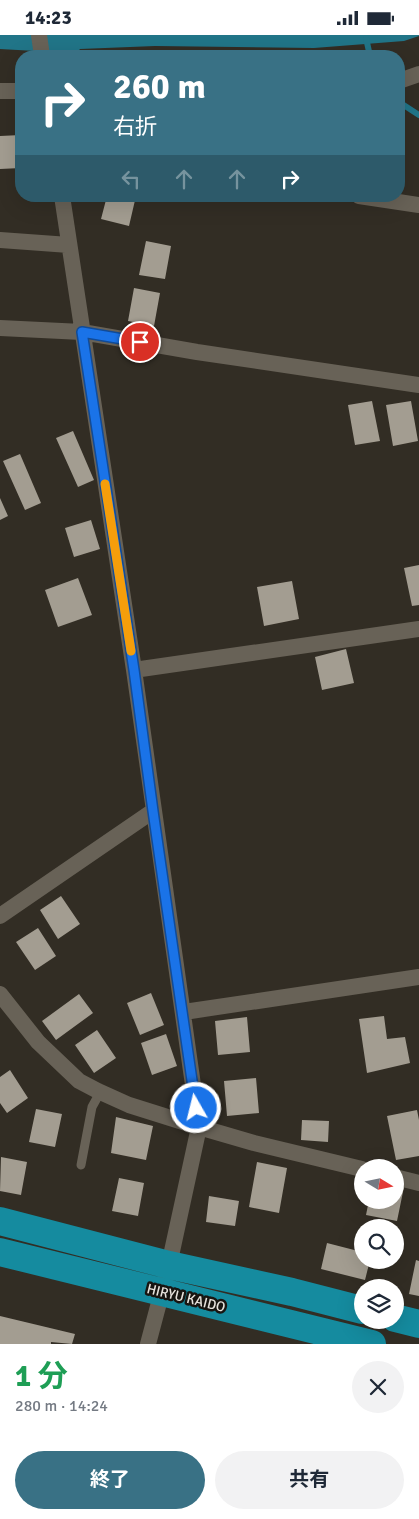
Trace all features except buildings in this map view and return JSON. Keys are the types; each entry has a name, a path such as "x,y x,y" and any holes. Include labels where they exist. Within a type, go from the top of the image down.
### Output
{"highway":[{"name":"HIRYU KAIDO","path":"0,1221 169,1265 292,1292 354,1308"},
{"name":"HIRYU KAIDO","path":"0,1252 372,1344"},
{"path":"404,1320 419,1324"}],"street":[{"path":"39,35 41,50"},
{"path":"405,79 419,74"},
{"path":"0,91 15,91"},
{"path":"63,202 134,670 199,1127 169,1265 148,1344"},
{"path":"399,202 419,205"},
{"path":"0,240 69,245"},
{"path":"0,328 82,332 197,352 419,385"},
{"path":"134,670 419,629"},
{"path":"0,916 153,811"},
{"path":"184,1012 419,980"},
{"path":"0,994 38,1042 79,1081 103,1093 129,1105 199,1127 254,1143 354,1167"},
{"path":"404,1179 419,1183"}],"lane":[{"path":"80,1165 92,1107 97,1098 103,1093"}],"water":[{"path":"0,35 419,35 404,41 314,48 155,46 79,50 0,49"}],"waterway":[{"path":"366,38 369,50"},
{"path":"405,106 419,115"}],"slow traffic":[{"path":"105,484 131,651"}],"route":[{"path":"140,342 82,332 134,670 153,811 184,1012 196,1108"}]}
